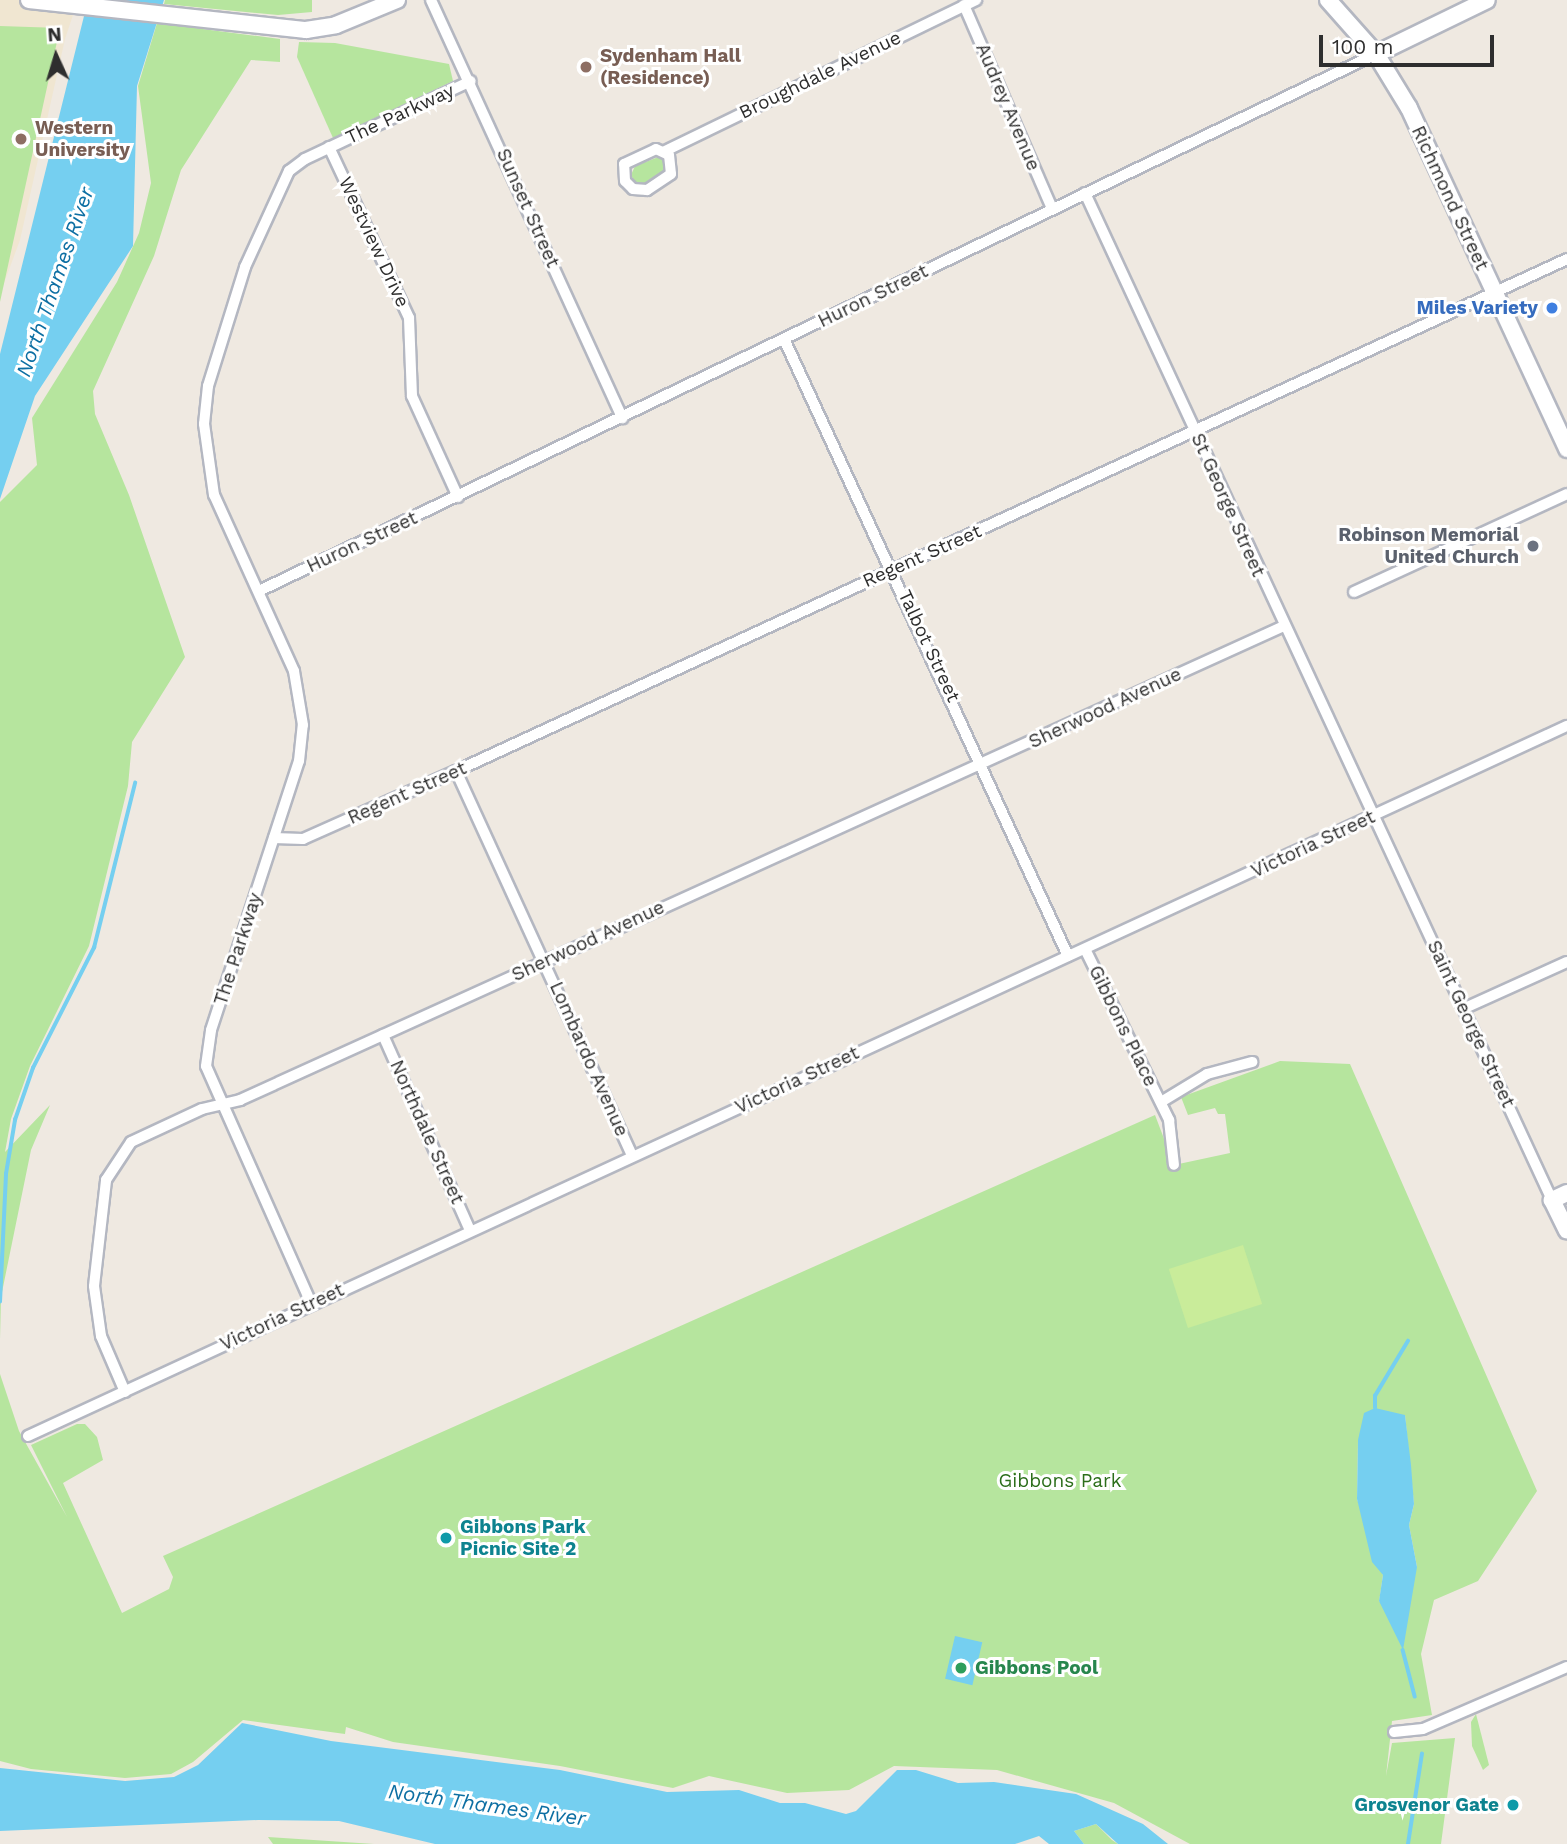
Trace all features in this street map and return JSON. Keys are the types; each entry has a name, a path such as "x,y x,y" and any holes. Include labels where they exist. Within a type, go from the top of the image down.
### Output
{"street":[{"path":"33,1 306,30 336,25 397,0"},
{"name":"Sunset Street","path":"431,0 471,80 622,418"},
{"name":"Broughdale Avenue","path":"665,151 672,160 668,178 641,192 629,186 623,175 624,164 646,150 665,151 976,0"},
{"name":"Richmond Street","path":"1328,0 1376,54 1409,108 1567,449"},
{"name":"Huron Street","path":"258,589 458,497 1487,0"},
{"name":"Audrey Avenue","path":"964,5 1052,208"},
{"name":"The Parkway","path":"311,1303 208,1074 206,1049 299,761 302,705 294,671 214,495 204,424 208,386 241,279 276,194 294,166 471,80"},
{"name":"Westview Drive","path":"329,147 404,306 412,396 458,497"},
{"name":"St George Street","path":"1085,193 1373,817"},
{"name":"Regent Street","path":"274,838 303,839 456,771 1567,259"},
{"name":"Talbot Street","path":"784,339 894,569 1068,956"},
{"path":"1354,592 1567,494"},
{"name":"Sherwood Avenue","path":"125,1392 101,1336 94,1286 106,1180 131,1142 221,1104 240,1100 1284,626"},
{"name":"Victoria Street","path":"28,1436 311,1303 1567,726"},
{"name":"Lombardo Avenue","path":"456,771 632,1156"},
{"name":"Saint George Street","path":"1373,817 1560,1196 1567,1231"},
{"name":"Gibbons Place","path":"1085,949 1161,1102 1172,1130 1174,1165"},
{"path":"1465,1008 1567,962"},
{"name":"Northdale Street","path":"383,1035 471,1230"},
{"name":"Gibbons Place","path":"1161,1102 1196,1079 1252,1062"},
{"path":"1394,1732 1423,1729 1567,1667"}],"shaded area":[{"name":"Western University","path":"0,0 78,0 65,39 20,240 0,294"}],"green space":[{"path":"165,0 312,0 312,12 278,15 164,4"},
{"path":"157,23 280,39 280,62 251,60 181,170 154,256 93,391 95,414 129,495 185,657 132,742 128,786 89,946 30,1066 11,1119 5,1152 50,1105 31,1150 1,1297 0,1340 0,502 37,465 32,418 117,282 139,233 151,183 138,86"},
{"name":"Western University","path":"0,26 60,28 0,302"},
{"path":"299,42 335,43 449,64 453,81 333,138 297,57"},
{"path":"661,156 665,161 663,176 644,184 635,183 631,175 635,166"},
{"name":"Gibbons Park","path":"1280,1061 1350,1064 1537,1491 1478,1581 1434,1600 1421,1654 1432,1715 1392,1721 1386,1776 1392,1743 1455,1738 1441,1844 1190,1844 1114,1803 997,1770 894,1766 849,1790 787,1793 709,1776 673,1788 560,1766 393,1742 346,1727 345,1734 243,1720 193,1762 171,1774 125,1778 31,1769 0,1761 0,1374 19,1431 67,1517 31,1445 77,1424 85,1424 97,1437 103,1460 63,1483 122,1613 169,1589 173,1577 163,1556 1155,1115 1174,1165 1230,1153 1225,1114 1218,1114 1215,1108 1188,1115 1181,1097","holes":["1405,1415 1414,1504 1409,1525 1417,1567 1379,1602 1383,1575 1357,1499 1358,1440"]},
{"path":"1243,1245 1262,1304 1188,1328 1169,1269"},
{"path":"1476,1714 1489,1765 1483,1770 1472,1746 1471,1722"},
{"path":"1096,1824 1118,1844 1084,1844 1074,1831"},
{"path":"268,1837 374,1844 273,1844"}],"water":[{"name":"North Thames River","path":"88,0 164,0 137,86 133,246 35,396 0,499 0,354"},
{"path":"1375,1408 1405,1415 1411,1465 1414,1504 1409,1525 1417,1567 1403,1650 1379,1601 1383,1575 1372,1562 1357,1499 1358,1440 1364,1413"},
{"name":"Gibbons Pool","path":"955,1636 982,1642 972,1685 945,1679"},
{"name":"North Thames River","path":"242,1723 331,1741 560,1770 667,1792 739,1790 780,1803 805,1803 846,1814 856,1811 897,1770 916,1770 958,1783 994,1782 1076,1794 1143,1824 1168,1844 1118,1844 1096,1824 1074,1831 1084,1844 1049,1844 1039,1836 1015,1844 435,1844 339,1821 258,1820 0,1831 0,1768 125,1781 174,1777 198,1765"}],"waterway":[{"path":"0,1302 6,1174 15,1120 33,1068 94,948 135,783"},
{"path":"1375,1408 1375,1396 1408,1341"},
{"path":"1403,1650 1415,1696"},
{"path":"1408,1844 1422,1754"}],"place":[{"name":"Sydenham Hall (Residence)","path":"586,67"},
{"name":"Western University","path":"21,139"},
{"name":"Miles Variety","path":"1552,308"},
{"name":"Robinson Memorial United Church","path":"1533,546"},
{"name":"Gibbons Park Picnic Site 2","path":"446,1538"},
{"name":"Gibbons Pool","path":"961,1668"},
{"name":"Grosvenor Gate","path":"1513,1805"}]}
